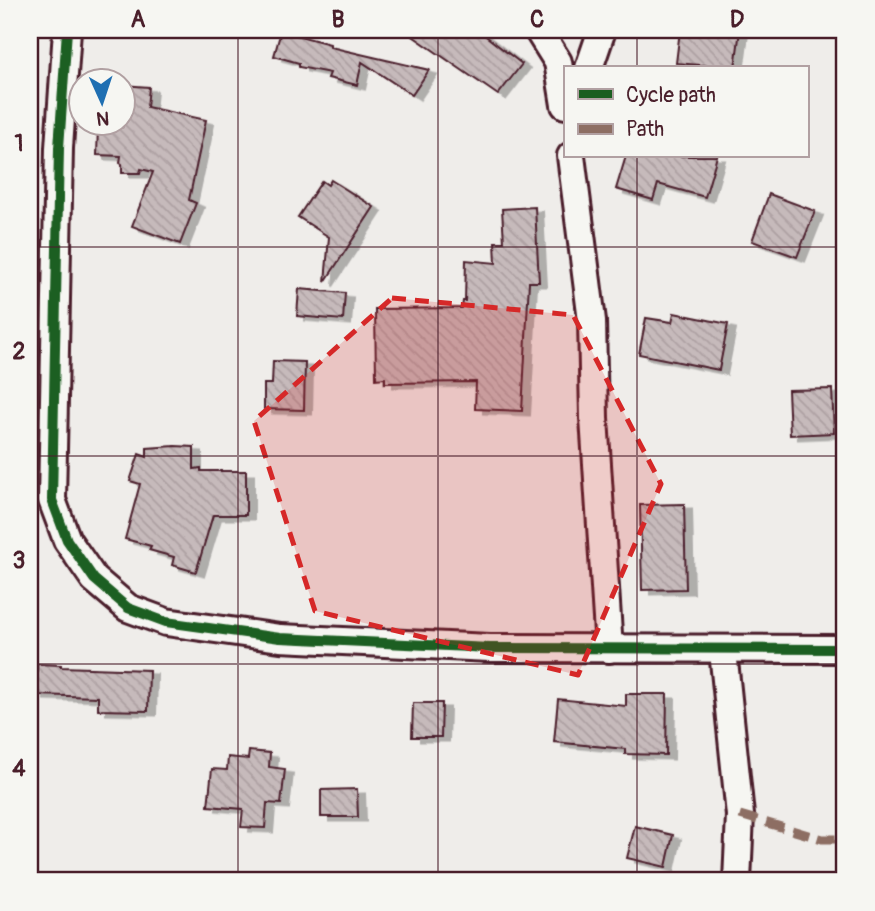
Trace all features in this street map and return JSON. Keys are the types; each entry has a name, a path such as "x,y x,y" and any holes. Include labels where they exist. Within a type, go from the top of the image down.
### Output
{"street":[{"path":"67,30 59,148 52,500 67,540 94,579 128,608 166,622 280,638 490,648 723,651 845,649"},
{"path":"538,30 558,62 564,99"},
{"path":"590,66 602,30"},
{"path":"571,158 592,321 594,418 609,649"},
{"path":"723,651 740,815 737,881"}],"highlighted area":[{"path":"392,298 573,315 661,484 578,675 315,611 254,421"}],"building":[{"path":"404,30 478,30 522,64 498,95"},
{"path":"680,30 740,30 735,66 676,63"},
{"path":"281,31 330,44 330,47 429,70 412,95 362,62 357,85 328,78 330,73 299,67 299,63 274,56"},
{"path":"136,86 149,87 147,107 206,120 189,200 196,203 180,244 132,226 153,172 141,169 140,173 122,173 121,156 97,155 98,136 136,136"},
{"path":"625,158 716,158 705,197 658,184 653,200 616,189"},
{"path":"331,180 374,207 325,282 329,237 298,217 322,181 328,185"},
{"path":"769,194 815,211 797,257 752,241"},
{"path":"535,207 539,282 529,282 522,411 475,409 476,382 385,383 385,378 376,379 375,309 462,308 465,301 466,260 496,263 495,242 504,242 502,209"},
{"path":"299,289 345,293 343,320 297,316"},
{"path":"674,313 728,324 719,370 639,354 646,318 672,322"},
{"path":"273,361 305,362 304,410 264,409 264,384 272,384"},
{"path":"832,389 834,433 790,435 788,390"},
{"path":"194,447 194,469 246,471 246,515 213,515 196,572 172,565 174,557 149,550 151,546 125,539 140,484 130,481 139,454 147,457 147,448"},
{"path":"684,504 686,589 642,590 640,505"},
{"path":"37,664 149,670 148,711 98,710 98,697 36,695"},
{"path":"626,694 667,694 666,755 625,754 625,749 554,742 558,699 626,706"},
{"path":"413,703 442,703 441,737 412,737"},
{"path":"249,751 270,753 269,767 285,769 281,804 267,803 265,828 241,827 243,809 208,806 212,769 227,770 228,757 248,759"},
{"path":"357,789 358,817 321,817 321,790"},
{"path":"635,826 673,835 666,867 627,858"}],"marked path":[{"path":"740,815 822,839 845,839"}],"cycle path":[{"path":"67,30 59,148 52,500 67,540 94,579 128,608 166,622 280,638 490,648 845,649"}]}
